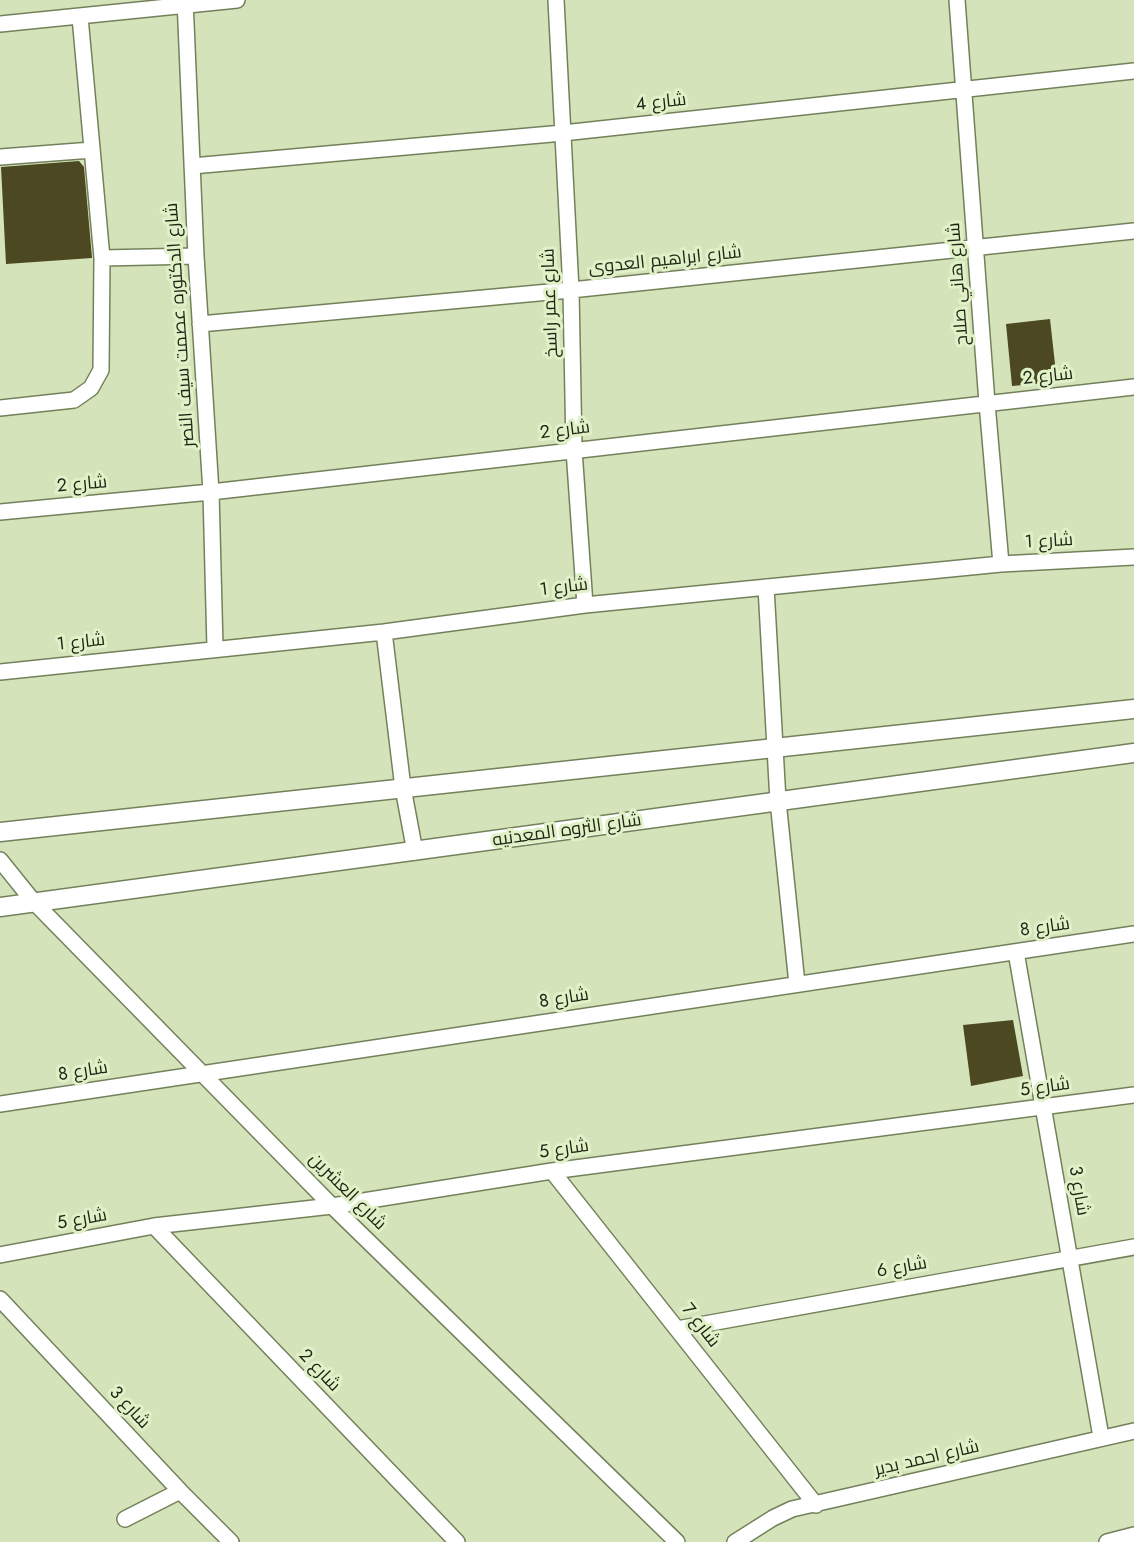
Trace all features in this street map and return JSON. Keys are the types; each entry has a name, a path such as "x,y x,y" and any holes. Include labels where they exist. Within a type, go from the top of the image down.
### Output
{"street":[{"path":"0,24 80,17 185,3 237,0"},
{"name":"شارع عمر راسخ","path":"556,0 571,290 574,450 585,605"},
{"name":"شارع هاني صلاح","path":"957,0 1001,564"},
{"name":"شارع الدكتوره عصمت سيف النصر","path":"185,3 196,256 212,492 215,648"},
{"path":"0,408 74,400 91,388 101,370 102,258 80,17"},
{"name":"شارع 4","path":"192,166 562,133 1134,71"},
{"path":"0,157 92,150"},
{"name":"شارع ابراهيم العدوى","path":"200,324 571,290 1134,231"},
{"path":"102,258 196,256"},
{"name":"شارع 2","path":"0,512 212,492 1134,387"},
{"name":"شارع 1","path":"0,672 384,632 585,605 1001,564 1134,557"},
{"path":"766,587 778,801 797,984"},
{"path":"384,632 403,788 415,852"},
{"path":"0,832 1134,709"},
{"name":"شارع الثروه المعدنيه","path":"0,907 1134,753"},
{"name":"شارع العشرين","path":"0,860 33,901 332,1206 677,1542"},
{"name":"شارع 8","path":"0,1104 1134,934"},
{"name":"شارع 3","path":"1016,952 1101,1437"},
{"name":"شارع 5","path":"0,1255 154,1226 332,1206 552,1171 1134,1095"},
{"name":"شارع 7","path":"552,1171 816,1505"},
{"name":"شارع 2","path":"154,1226 457,1542"},
{"name":"شارع 6","path":"677,1329 1134,1247"},
{"name":"شارع 3","path":"0,1299 180,1491 231,1542"},
{"name":"شارع احمد بدير","path":"735,1542 772,1518 792,1509 1134,1431"},
{"path":"125,1519 180,1491"},
{"path":"1107,1542 1134,1535"}],"building":[{"path":"79,161 84,167 92,258 6,264 1,167"},
{"path":"1050,319 1057,382 1012,386 1006,324"},
{"path":"1013,1020 1023,1076 971,1086 963,1025"}]}
